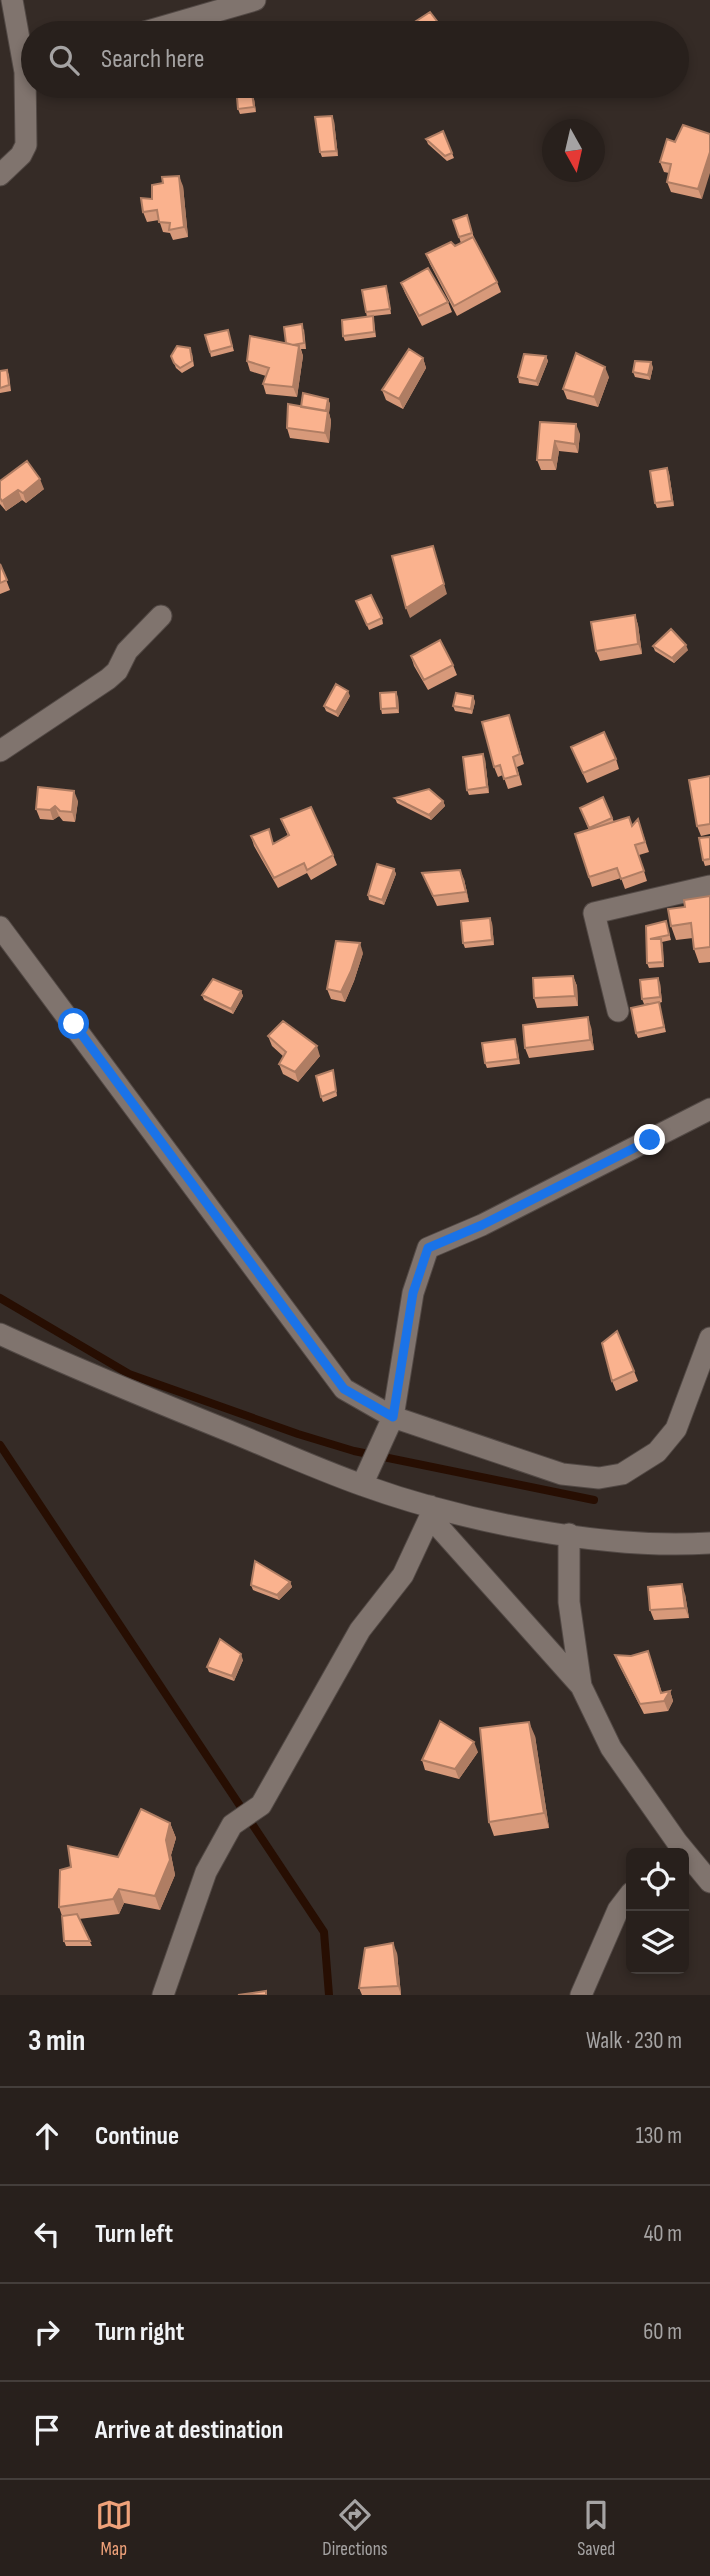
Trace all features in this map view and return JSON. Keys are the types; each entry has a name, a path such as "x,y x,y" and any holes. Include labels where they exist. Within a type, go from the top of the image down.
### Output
{"street":[{"path":"12,0 21,38"},
{"path":"182,21 255,0"},
{"path":"0,175 21,155 26,145 28,98"},
{"path":"0,751 108,679 117,671 127,651 162,616"},
{"path":"618,1011 594,913 710,886"},
{"path":"0,927 344,1389 393,1417 562,1474 599,1478 622,1474 657,1452 676,1429 710,1338"},
{"path":"362,1485 393,1417 413,1293 428,1248 482,1225 710,1110"},
{"path":"0,1334 84,1373 430,1511 620,1541 710,1543"},
{"path":"430,1511 581,1686 611,1748 672,1848"},
{"path":"163,1995 206,1872 232,1825 261,1805 360,1630 403,1575 430,1511"},
{"path":"569,1534 569,1602 581,1686"},
{"path":"689,1863 710,1882"},
{"path":"580,1995 618,1910 626,1900"}],"building":[{"path":"430,12 437,21 416,21"},
{"path":"237,98 253,98 254,107 238,109"},
{"path":"332,116 336,151 320,152 315,117"},
{"path":"683,125 710,134 710,152 698,189 667,182 671,164 660,162 667,139 675,142"},
{"path":"443,131 452,153 445,156 426,139"},
{"path":"179,176 184,227 169,230 170,223 159,222 157,210 143,212 141,198 152,199 152,185 163,183 162,177"},
{"path":"467,215 472,233 459,237 453,220"},
{"path":"473,237 497,282 454,306 426,254 451,242 455,246"},
{"path":"428,268 448,302 419,316 401,283"},
{"path":"386,286 390,309 366,312 362,290"},
{"path":"373,316 374,332 343,336 342,320"},
{"path":"302,324 304,343 286,343 284,327"},
{"path":"228,330 232,346 210,352 205,335"},
{"path":"250,336 299,346 293,387 263,384 269,368 247,361"},
{"path":"177,346 190,348 192,361 180,368 171,356"},
{"path":"409,349 423,358 399,399 382,390"},
{"path":"576,353 605,367 594,397 563,389"},
{"path":"524,354 546,356 536,381 518,377"},
{"path":"635,361 651,362 648,375 633,372"},
{"path":"7,370 9,385 0,388 0,371"},
{"path":"303,393 328,399 326,411 301,407"},
{"path":"288,404 328,411 325,433 287,428"},
{"path":"540,422 576,424 575,444 555,441 552,460 537,460"},
{"path":"27,461 40,479 23,493 18,490 2,501 0,481"},
{"path":"667,468 672,501 655,503 650,471"},
{"path":"433,546 444,584 406,608 392,556"},
{"path":"0,564 7,580 0,583"},
{"path":"371,595 382,618 367,625 356,601"},
{"path":"635,615 638,644 596,651 591,622"},
{"path":"671,629 686,645 672,658 653,646"},
{"path":"440,640 453,665 424,680 411,656"},
{"path":"336,684 348,691 336,712 324,706"},
{"path":"396,692 397,708 381,709 380,693"},
{"path":"456,693 473,696 471,709 453,706"},
{"path":"509,715 520,754 513,757 518,775 504,779 500,765 494,767 482,722"},
{"path":"604,732 616,759 583,773 571,747"},
{"path":"483,754 487,787 467,790 463,757"},
{"path":"710,776 710,824 697,826 689,780"},
{"path":"38,787 74,791 72,812 60,811 55,806 50,810 36,809"},
{"path":"429,789 443,801 429,815 395,798"},
{"path":"603,797 612,818 589,828 580,808"},
{"path":"311,807 333,855 307,870 304,863 274,878 251,836 269,829 273,844 289,835 281,819"},
{"path":"629,817 632,826 638,819 645,842 635,845 644,871 621,879 617,868 589,877 575,834"},
{"path":"710,837 710,859 703,860 699,838"},
{"path":"377,864 394,869 382,900 368,895"},
{"path":"460,870 466,892 433,896 422,873"},
{"path":"710,896 710,947 694,949 691,923 671,926 668,909 685,907 684,900"},
{"path":"490,918 492,940 463,943 461,921"},
{"path":"666,921 669,935 650,939 661,939 663,962 647,963 646,926"},
{"path":"336,941 360,943 341,992 327,989"},
{"path":"573,976 575,996 534,998 533,978"},
{"path":"658,978 660,997 642,999 640,980"},
{"path":"213,979 241,991 231,1009 202,995"},
{"path":"659,1002 664,1027 636,1033 631,1008"},
{"path":"588,1017 590,1040 525,1048 523,1025"},
{"path":"283,1021 317,1046 295,1072 279,1064 286,1052 268,1036"},
{"path":"515,1039 518,1059 485,1063 482,1043"},
{"path":"333,1070 336,1091 321,1097 316,1076"},
{"path":"617,1331 634,1371 612,1381 602,1343"},
{"path":"255,1561 290,1582 277,1595 251,1585"},
{"path":"682,1584 685,1608 650,1610 648,1587"},
{"path":"220,1639 241,1654 232,1676 207,1667"},
{"path":"648,1651 661,1693 670,1691 664,1701 640,1704 615,1655 631,1656"},
{"path":"440,1721 474,1742 455,1769 422,1760"},
{"path":"529,1722 544,1813 489,1822 480,1728"},
{"path":"141,1809 170,1823 166,1840 170,1860 155,1896 119,1889 113,1899 59,1907 60,1870 71,1867 68,1846 118,1857"},
{"path":"77,1914 90,1941 64,1941 62,1916"},
{"path":"393,1943 398,1986 359,1988 365,1948"},
{"path":"266,1991 266,1995 238,1995"}],"waterway":[{"path":"0,1298 129,1374 298,1434 354,1451 594,1500"},
{"path":"0,1445 324,1932 329,1995"}],"route":[{"path":"74,1024 344,1389 393,1417 413,1293 422,1257 428,1248 482,1225 650,1140"}]}
